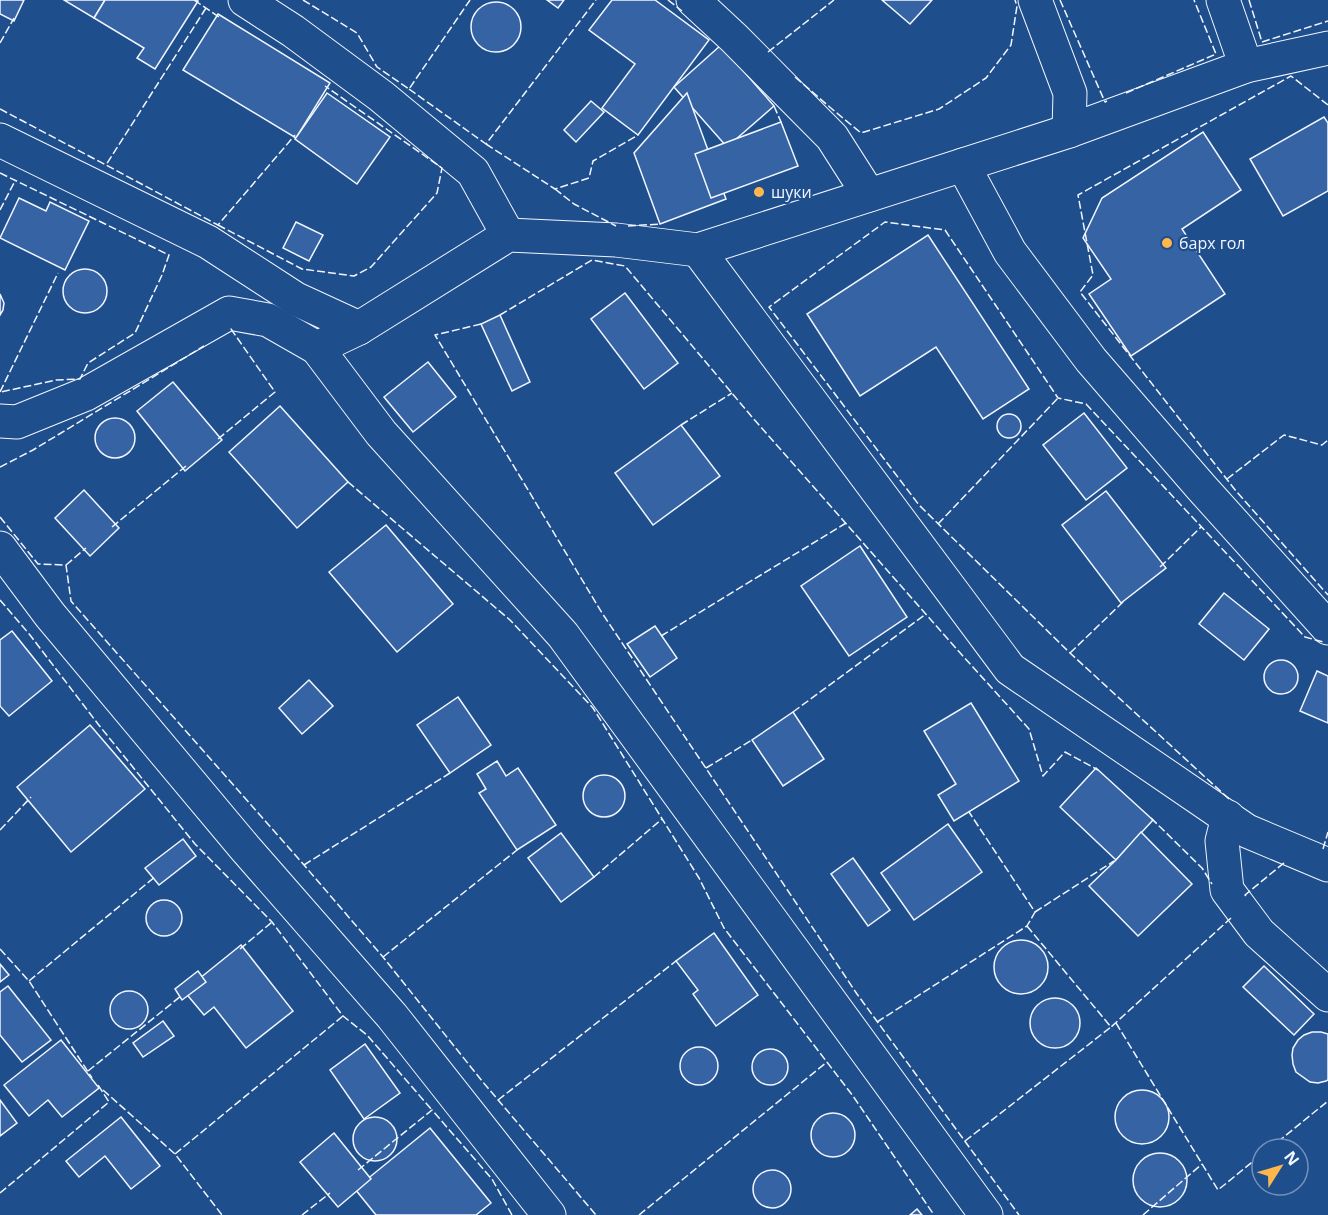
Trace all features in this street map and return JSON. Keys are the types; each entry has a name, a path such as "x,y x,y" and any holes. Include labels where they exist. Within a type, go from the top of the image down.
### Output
{"street":[{"path":"245,0 293,31 381,96 473,172 508,235"},
{"path":"693,0 832,137 869,195"},
{"path":"1035,0 1070,93 1069,131"},
{"path":"1223,0 1246,66"},
{"path":"317,348 359,328 508,235 616,240 698,250 1069,131 1246,66 1328,48"},
{"path":"0,140 208,242 296,299 359,328"},
{"path":"963,165 1010,252 1091,360 1328,628"},
{"path":"698,250 1010,669 1247,831 1328,865"},
{"path":"0,421 17,422 86,394 229,313 268,320 317,348 381,433 563,635 986,1215"},
{"path":"0,548 50,615 230,831 392,1016 549,1215"},
{"path":"1228,817 1221,841 1227,890 1259,933 1328,995"}],"building":[{"path":"0,0 24,0 14,21 0,14"},
{"path":"64,0 105,0 94,18"},
{"path":"105,0 198,1 155,69 137,58 144,48 94,18"},
{"path":"547,0 564,0 558,8"},
{"path":"612,0 655,0 709,40 638,135 602,108 635,64 589,30"},
{"path":"882,0 932,0 910,24"},
{"path":"491,2 501,2 514,9 521,22 521,32 514,45 501,52 491,52 482,48 475,41 471,32 471,22 475,13 482,6"},
{"path":"218,14 330,83 296,138 183,70"},
{"path":"721,45 774,106 727,147 674,87"},
{"path":"327,93 390,137 357,184 295,139"},
{"path":"687,93 726,199 660,224 634,153"},
{"path":"591,101 604,112 576,142 564,130"},
{"path":"1324,117 1328,123 1328,191 1283,216 1250,159"},
{"path":"781,122 798,166 711,198 695,154"},
{"path":"1203,132 1241,190 1182,229 1225,294 1131,356 1089,294 1111,279 1083,238 1102,198"},
{"path":"19,198 46,211 50,202 89,221 65,270 0,238"},
{"path":"296,222 323,235 309,261 283,248"},
{"path":"928,235 1029,389 983,419 936,347 860,396 807,314"},
{"path":"85,269 100,276 107,291 100,306 85,313 70,306 63,291 70,276"},
{"path":"625,293 678,363 644,389 591,319"},
{"path":"0,294 4,303 0,315"},
{"path":"500,315 530,382 512,391 481,324"},
{"path":"428,362 456,397 413,432 384,397"},
{"path":"173,382 222,440 185,471 137,411"},
{"path":"280,406 348,482 297,528 229,452"},
{"path":"1084,413 1127,468 1086,500 1043,445"},
{"path":"1009,414 1017,418 1021,426 1017,434 1009,438 1001,434 997,426 1001,418"},
{"path":"115,418 123,419 129,424 134,430 134,446 129,452 123,457 115,458 107,457 101,452 96,446 95,438 96,430 101,424 107,419"},
{"path":"681,425 720,476 653,525 615,473"},
{"path":"84,490 119,528 90,556 55,518"},
{"path":"1106,491 1166,568 1121,603 1062,525"},
{"path":"386,525 453,604 397,652 329,572"},
{"path":"860,546 907,617 849,656 801,586"},
{"path":"1224,593 1269,629 1244,660 1199,624"},
{"path":"655,626 677,658 650,677 627,644"},
{"path":"12,631 52,681 9,716 0,706 0,640"},
{"path":"1281,660 1293,665 1298,677 1293,689 1281,694 1269,689 1264,677 1269,665"},
{"path":"1317,671 1328,676 1328,723 1300,711"},
{"path":"309,680 333,706 302,734 279,708"},
{"path":"458,697 491,745 450,773 417,725"},
{"path":"971,703 1019,781 954,821 938,795 956,784 924,731"},
{"path":"793,712 824,759 783,786 752,740"},
{"path":"90,725 145,789 71,852 17,787"},
{"path":"497,761 506,776 518,768 556,825 517,850 479,793 486,789 477,774"},
{"path":"1096,768 1153,820 1116,860 1060,807"},
{"path":"604,775 612,776 619,781 624,788 624,804 619,811 612,816 604,817 596,816 589,811 584,804 583,796 584,788 589,781 596,776"},
{"path":"948,824 982,872 914,920 881,873"},
{"path":"1141,832 1192,884 1138,936 1089,886"},
{"path":"561,833 594,877 561,902 528,858"},
{"path":"183,839 196,856 159,885 145,868"},
{"path":"853,858 890,910 868,926 831,874"},
{"path":"164,900 177,905 182,918 177,931 164,936 151,931 146,918 151,905"},
{"path":"714,933 758,995 716,1026 693,994 698,990 676,961"},
{"path":"1016,940 1026,940 1036,944 1044,952 1048,967 1044,982 1036,990 1026,994 1016,994 1006,990 998,982 994,972 994,962 998,952 1006,944"},
{"path":"241,945 293,1011 246,1048 214,1007 204,1015 184,991"},
{"path":"0,964 9,975 0,982"},
{"path":"1264,966 1314,1014 1294,1035 1243,987"},
{"path":"198,971 206,982 182,1000 175,989"},
{"path":"8,986 51,1040 22,1062 0,1035 0,992"},
{"path":"129,991 136,992 142,997 147,1003 147,1017 142,1023 136,1028 129,1029 122,1028 116,1023 111,1017 110,1010 111,1003 116,997 122,992"},
{"path":"1050,998 1060,998 1073,1005 1080,1018 1080,1028 1073,1041 1060,1048 1050,1048 1041,1044 1034,1037 1030,1028 1030,1018 1034,1009 1041,1002"},
{"path":"163,1021 174,1036 143,1057 133,1043"},
{"path":"1312,1032 1328,1034 1328,1080 1318,1083 1310,1082 1296,1072 1293,1064 1293,1048 1298,1040"},
{"path":"61,1040 99,1088 62,1117 48,1100 29,1116 4,1085"},
{"path":"365,1044 400,1093 364,1119 330,1070"},
{"path":"699,1047 713,1052 718,1066 713,1080 699,1085 685,1080 680,1066 685,1052"},
{"path":"770,1049 783,1054 788,1067 783,1080 770,1085 757,1080 752,1067 757,1054"},
{"path":"1137,1090 1147,1090 1157,1094 1165,1102 1169,1117 1165,1132 1157,1140 1147,1144 1137,1144 1127,1140 1119,1132 1115,1122 1115,1112 1119,1102 1127,1094"},
{"path":"0,1100 17,1123 0,1136"},
{"path":"833,1113 842,1114 849,1119 854,1126 854,1144 849,1151 842,1156 833,1157 824,1156 817,1151 812,1144 811,1135 812,1126 817,1119 824,1114"},
{"path":"121,1117 160,1166 131,1189 105,1156 79,1177 66,1161"},
{"path":"375,1117 390,1124 397,1139 390,1154 375,1161 360,1154 353,1139 360,1124"},
{"path":"430,1128 491,1203 476,1215 376,1215 355,1189"},
{"path":"334,1133 371,1179 338,1207 300,1162"},
{"path":"1155,1153 1165,1153 1175,1157 1183,1165 1187,1180 1183,1195 1175,1203 1165,1207 1155,1207 1145,1203 1137,1195 1133,1185 1133,1175 1137,1165 1145,1157"},
{"path":"772,1170 785,1176 791,1189 785,1202 772,1208 759,1202 753,1189 759,1176"},
{"path":"917,1209 922,1215 910,1215"}],"fence":[{"path":"194,0 219,17"},
{"path":"303,0 357,33 377,67 409,89 470,0"},
{"path":"409,89 486,144 596,0"},
{"path":"668,0 682,11"},
{"path":"768,52 834,0"},
{"path":"795,77 861,133 939,109 986,78 1011,45 1017,6 1015,0"},
{"path":"1060,0 1105,102 1107,101"},
{"path":"1126,93 1216,54 1194,0"},
{"path":"1249,0 1262,42 1328,21"},
{"path":"206,8 106,165 218,225 295,135"},
{"path":"0,43 14,18"},
{"path":"1328,105 1291,76 1078,195 1093,275 1080,292 1236,491 1328,595"},
{"path":"218,225 302,269 354,276 371,267 437,193 442,168 325,86"},
{"path":"774,106 781,122"},
{"path":"0,109 106,165"},
{"path":"486,144 555,189 589,178 593,161 638,135"},
{"path":"0,173 169,255 135,333 88,363 80,379 56,380 1,392"},
{"path":"0,210 15,181"},
{"path":"555,189 574,204 616,226"},
{"path":"1229,799 1070,653 919,505 769,307 885,222 945,230 1058,398 1086,404 1305,637 1323,642"},
{"path":"628,226 660,224"},
{"path":"500,315 592,260 625,266 752,417 1029,729 1043,776 1065,752 1098,770"},
{"path":"0,392 58,273"},
{"path":"481,324 435,335 602,613 857,994 1019,1215"},
{"path":"218,439 275,392 231,329 229,330"},
{"path":"0,467 33,450 204,346"},
{"path":"681,425 732,393"},
{"path":"938,524 1058,398"},
{"path":"1227,479 1284,435 1322,445 1328,440"},
{"path":"112,527 186,466"},
{"path":"348,482 510,620 593,708 699,878 724,928 853,1096 934,1215"},
{"path":"0,517 38,564 66,565 71,601 383,957 482,1081 596,1215"},
{"path":"661,636 846,523"},
{"path":"1160,567 1201,527"},
{"path":"66,565 86,548"},
{"path":"0,600 195,844 272,922 343,1016 367,1035 432,1110"},
{"path":"1070,653 1123,602"},
{"path":"793,712 926,614"},
{"path":"706,768 752,740"},
{"path":"304,865 450,773"},
{"path":"0,830 31,797"},
{"path":"877,1022 1027,926 1035,912 969,812"},
{"path":"1151,818 1202,868 1212,884"},
{"path":"594,877 662,819"},
{"path":"1323,849 1328,832"},
{"path":"383,957 517,850"},
{"path":"1035,912 1114,861"},
{"path":"1246,896 1286,863"},
{"path":"29,981 156,876"},
{"path":"1027,926 1111,1027 1231,918"},
{"path":"240,949 272,922"},
{"path":"0,949 29,981 92,1078"},
{"path":"498,1100 676,961"},
{"path":"88,1071 181,996"},
{"path":"175,1154 343,1016"},
{"path":"1116,1023 1218,1190 1250,1164"},
{"path":"965,1141 1111,1027"},
{"path":"639,1215 827,1062"},
{"path":"0,1193 109,1102 98,1085"},
{"path":"103,1090 175,1154 222,1215"},
{"path":"1284,1137 1328,1101"},
{"path":"358,1170 432,1110 492,1179 512,1215"},
{"path":"1143,1215 1202,1164"},
{"path":"302,1215 330,1193"}],"place":[{"name":"шуки","path":"759,192"},
{"name":"барх гол","path":"1167,243"}]}
